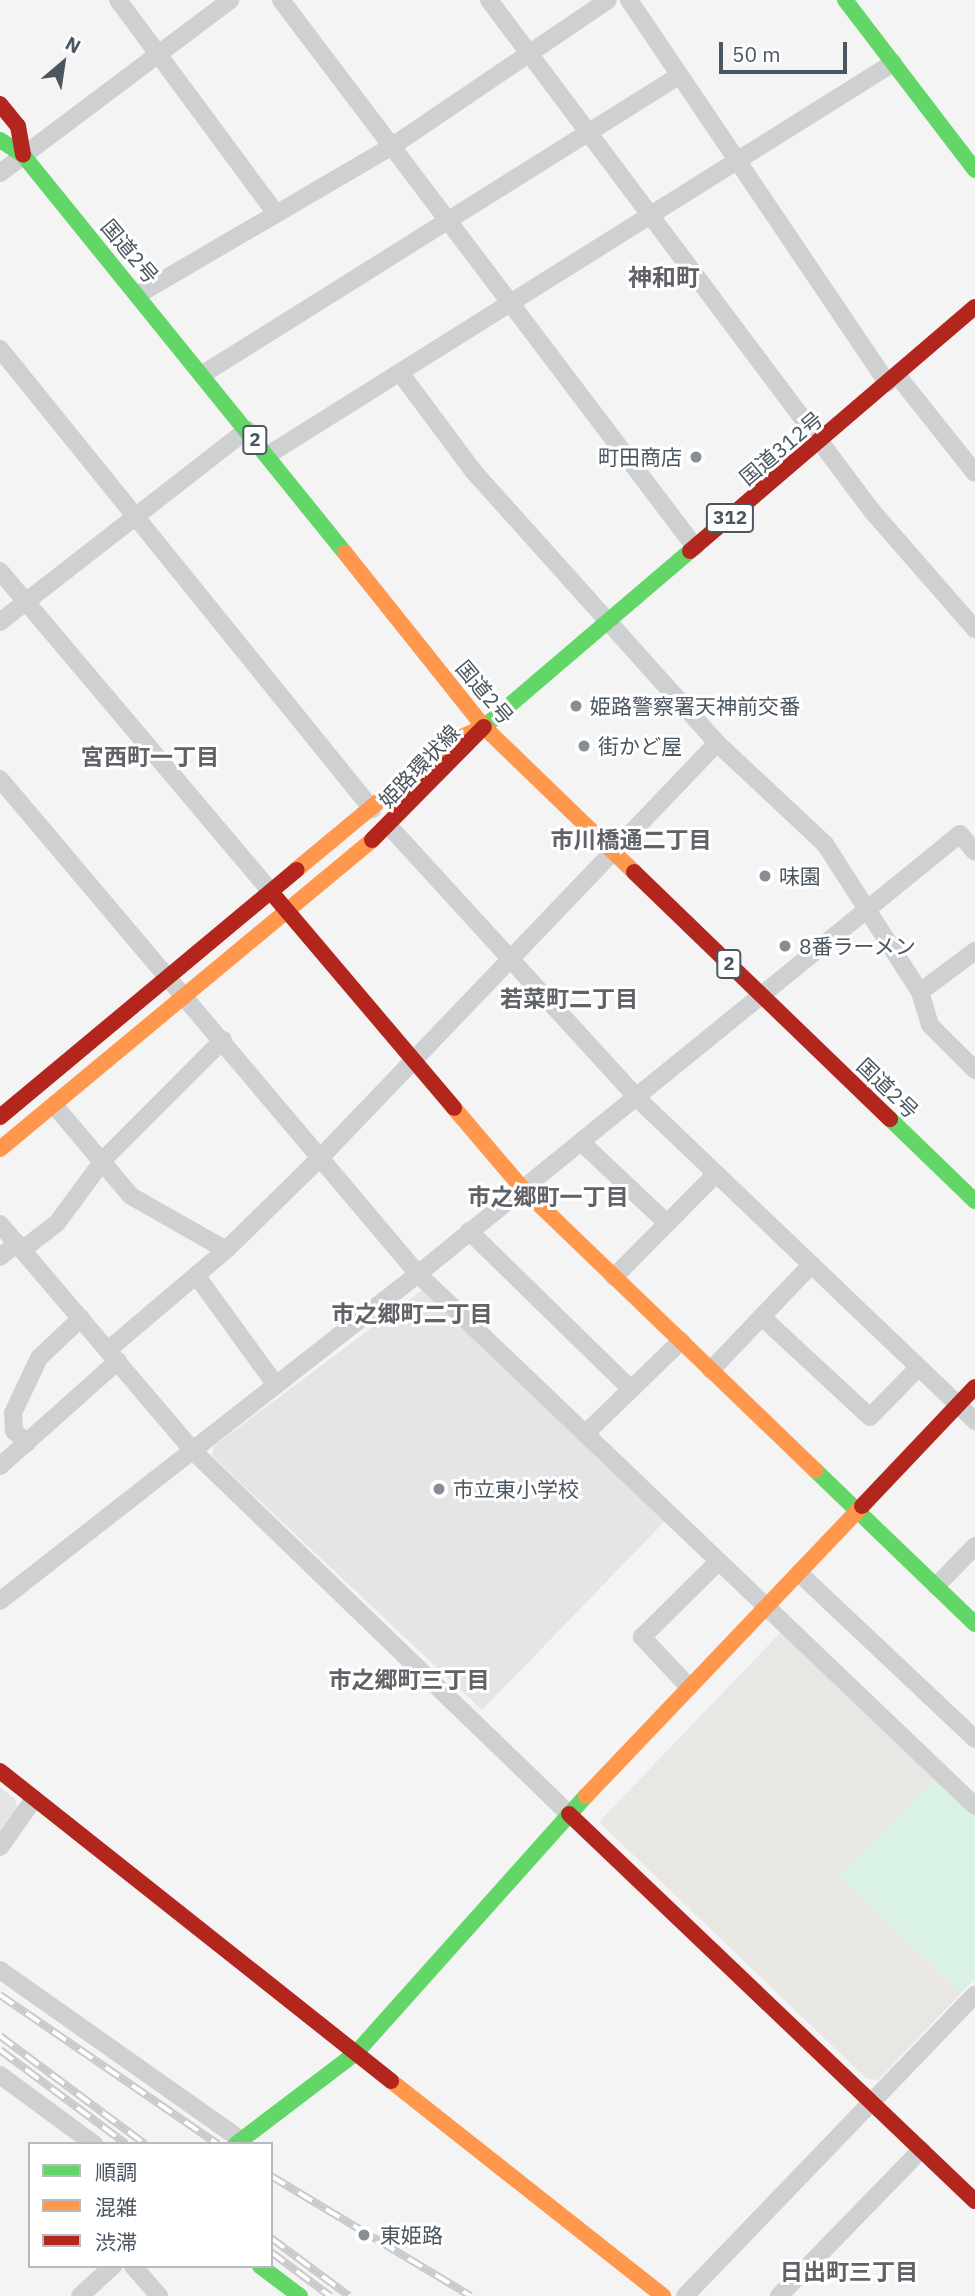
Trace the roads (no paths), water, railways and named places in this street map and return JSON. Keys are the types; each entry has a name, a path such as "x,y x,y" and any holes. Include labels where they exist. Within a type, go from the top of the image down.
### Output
{"main road":[{"path":"855,3 893,63 975,170"},
{"name":"国道2号","path":"0,104 18,126 23,155"},
{"name":"国道2号","path":"0,140 23,155 139,294 484,727 975,1201"},
{"name":"国道312号","path":"484,727 822,441 975,307"},
{"name":"姫路環状線","path":"0,1117 450,742 484,727"},
{"name":"姫路環状線","path":"0,1149 389,826 484,727"},
{"path":"271,892 522,1188 975,1624"},
{"path":"238,2142 356,2053 569,1814 975,1387"},
{"path":"0,1771 663,2296"},
{"path":"569,1814 975,2201"},
{"path":"263,2268 300,2296"}],"street":[{"path":"118,0 274,211"},
{"path":"0,173 230,0"},
{"path":"281,0 451,218 695,547"},
{"path":"489,0 526,55 655,216 822,441 975,629"},
{"path":"139,294 274,211 394,145 608,0"},
{"path":"629,0 736,165 892,379 975,472"},
{"path":"268,455 655,216 893,63"},
{"path":"203,374 677,76"},
{"path":"0,349 372,809"},
{"path":"401,374 474,472 717,743 825,844 864,909 920,992 930,1026 975,1070"},
{"path":"0,622 247,430"},
{"path":"0,571 271,892"},
{"path":"0,1466 27,1443 113,1355 321,1157 411,1058 610,849 717,743"},
{"path":"0,779 186,995 418,1273 717,1563 975,1806"},
{"path":"389,826 637,1098 975,1421"},
{"path":"1,1597 193,1451 418,1273 637,1098 758,992 960,834 975,852"},
{"path":"920,992 975,950"},
{"path":"0,1257 57,1223 105,1158 223,1040"},
{"path":"54,1105 105,1158 131,1196 226,1250"},
{"path":"581,1142 667,1223"},
{"path":"614,1277 716,1174"},
{"path":"0,1224 193,1451 569,1814"},
{"path":"469,1231 631,1389"},
{"path":"711,1370 811,1265"},
{"path":"196,1275 276,1385"},
{"path":"762,1317 870,1417 918,1368"},
{"path":"27,1443 14,1431 13,1413 39,1358 81,1318"},
{"path":"585,1434 681,1340"},
{"path":"936,1586 975,1546"},
{"path":"689,1687 642,1637 717,1563"},
{"path":"799,1573 975,1739"},
{"path":"0,1847 34,1799"},
{"path":"0,1970 238,2142"},
{"path":"685,2296 975,1995"},
{"path":"0,2075 70,2136 88,2142"},
{"path":"779,2296 922,2150"},
{"path":"80,2296 111,2268"},
{"path":"135,2268 159,2296"}],"railway":[{"path":"0,1995 215,2142"},
{"path":"0,2036 142,2142"},
{"path":"0,2050 123,2142"},
{"path":"273,2177 471,2296"},
{"path":"273,2239 349,2296"},
{"path":"273,2253 330,2296"}],"place":[{"name":"町田商店","path":"696,457"},
{"name":"姫路警察署天神前交番","path":"576,706"},
{"name":"街かど屋","path":"584,746"},
{"name":"味園","path":"765,876"},
{"name":"8番ラーメン","path":"785,946"},
{"name":"市立東小学校","path":"439,1489"},
{"name":"東姫路","path":"364,2235"}],"district":[{"name":"神和町","path":"664,278"},
{"name":"宮西町一丁目","path":"150,756"},
{"name":"市川橋通二丁目","path":"631,839"},
{"name":"若菜町二丁目","path":"569,998"},
{"name":"市之郷町一丁目","path":"548,1196"},
{"name":"市之郷町二丁目","path":"412,1313"},
{"name":"市之郷町三丁目","path":"409,1679"},
{"name":"日出町三丁目","path":"849,2271"}]}
